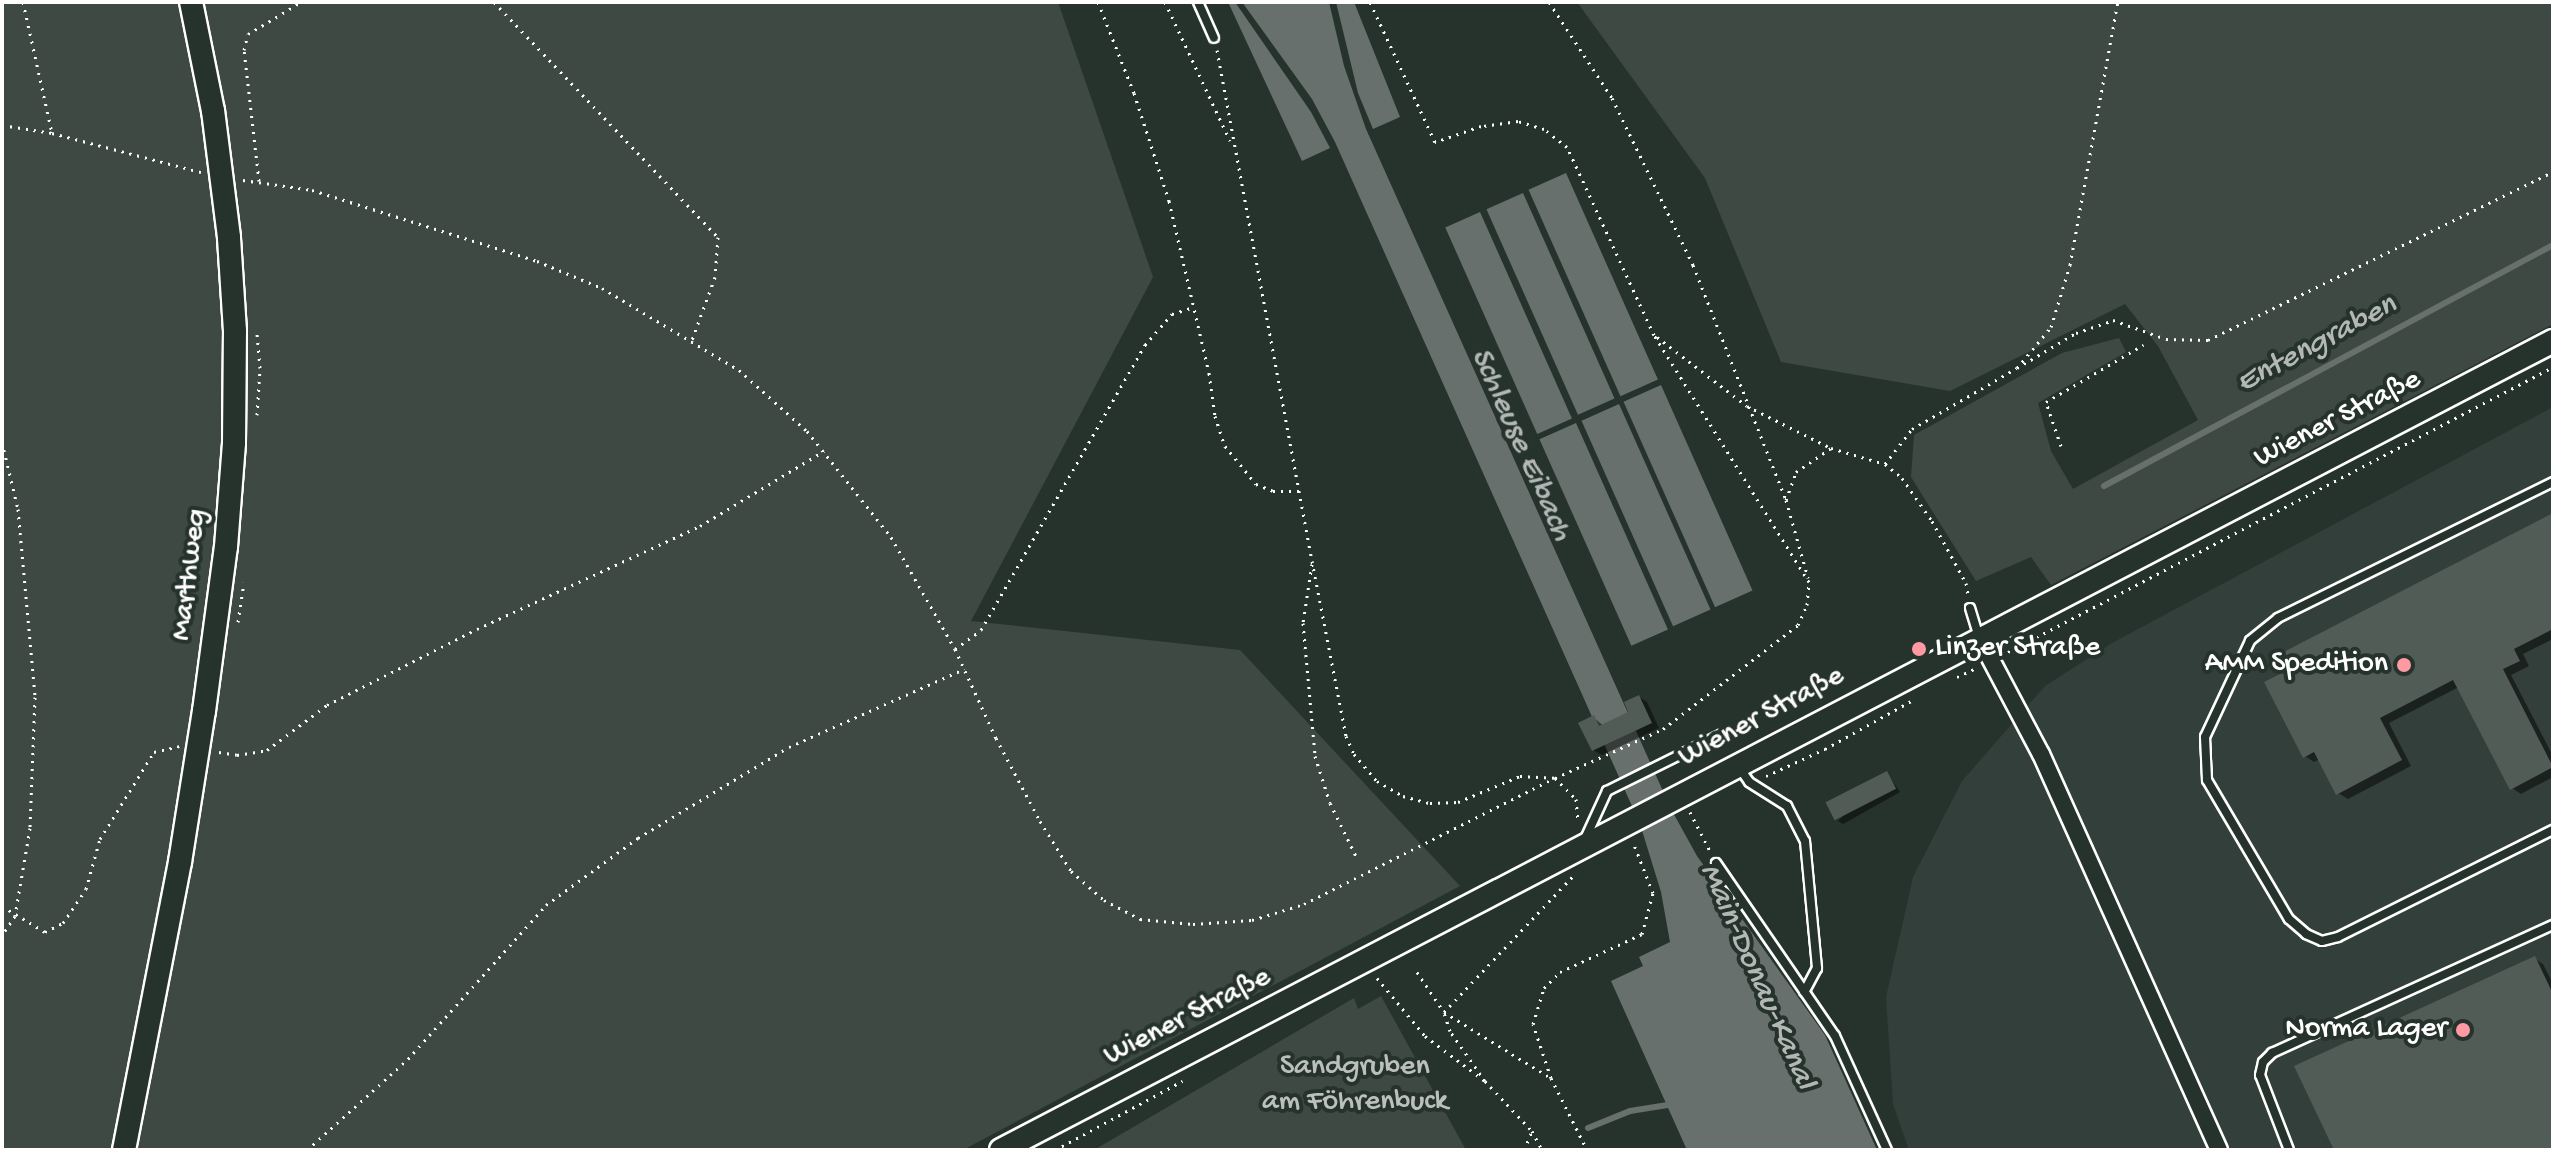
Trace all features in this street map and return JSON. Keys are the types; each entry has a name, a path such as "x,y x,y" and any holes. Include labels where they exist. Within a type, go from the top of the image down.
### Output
{"main road":[{"name":"Marthweg","path":"124,1150 180,862 198,748 225,559 234,443 235,331 222,178 191,2"},
{"name":"Wiener Straße","path":"1001,1150 1582,847 1627,832 1743,774 1980,639 2553,341"}],"street":[{"path":"1980,639 2041,754 2219,1150"}],"lane":[{"path":"1198,2 1214,38"},
{"path":"2553,482 2278,618 2250,641 2205,737 2207,780 2289,919 2306,934 2322,941 2338,937 2553,830"},
{"path":"1970,608 1980,639"},
{"path":"1582,847 1607,791 1722,734"},
{"path":"1743,774 1787,806 1805,841 1817,968 1804,992"},
{"path":"1716,863 1835,1036 1887,1150"},
{"path":"2289,1150 2260,1075 2263,1062 2272,1053 2553,925"}],"path":[{"path":"23,2 52,133"},
{"path":"259,181 244,50 248,34 301,2"},
{"path":"494,2 718,237 715,277 692,340"},
{"path":"1098,2 1134,93 1169,201 1215,416 1225,446 1256,484 1273,491 1299,491"},
{"path":"1165,2 1232,144"},
{"path":"1370,2 1435,142 1481,126 1518,121 1544,129 1567,147 1654,335 1809,582"},
{"path":"2,125 52,133 222,178 312,190 537,261 602,288 692,340 739,370 807,431 891,537 955,649 996,738 1071,871 1104,900 1140,919 1193,924 1252,920 1304,904 1583,764 1663,729 1798,625 1807,605 1809,582 1786,500 1693,265 1612,98 1549,2"},
{"path":"2017,368 2051,327 2070,265 2118,2"},
{"path":"1214,38 1346,736 1354,754 1377,781 1403,796 1430,803 1458,802 1520,776 1555,778 1576,799 1582,865 1562,890 1444,1012"},
{"path":"1885,464 1912,429 2076,333 2113,320 2166,339 2208,340 2553,172"},
{"path":"955,649 981,630 1145,345 1172,314 1193,307"},
{"path":"1654,335 1747,406 1831,448 1885,464 1902,478 1932,521 1966,583 1970,608"},
{"path":"2061,446 2046,402 2143,345"},
{"path":"1954,678 2553,367"},
{"path":"2,442 18,509 35,697 30,828 15,916 2,935"},
{"path":"1786,500 1796,472 1831,448"},
{"path":"2,906 45,932 63,923 86,889 100,839 154,752 179,746 237,755 267,750 327,705 477,629 700,526 824,451"},
{"path":"1312,561 1303,623 1315,756 1330,803 1357,858"},
{"path":"307,1150 408,1059 557,897 638,838 789,747 965,668"},
{"path":"1743,774 1825,749 1916,698"},
{"path":"1685,801 1716,863"},
{"path":"1587,1150 1551,1078 1533,1024 1544,988 1560,972 1642,934 1653,893 1627,832"},
{"path":"1365,960 1425,1036 1485,1081"},
{"path":"1417,972 1444,1012 1450,1031 1485,1081 1532,1131 1542,1150"},
{"path":"1444,1012 1551,1078"},
{"path":"1524,1150 1532,1131"}],"shaded area":[{"path":"2553,407 2553,1150 1909,1150 1893,1104 1886,997 1913,877 1962,781 2045,686 2112,643"}],"green space":[{"path":"2,2 1058,2 1153,277 971,621 1240,650 1460,886 963,1150 2,1150"},
{"path":"1577,2 2553,2 2553,324 2051,585 2031,557 1976,581 1911,477 1914,435 2062,353 2119,338 2126,352 2038,403 2051,451 2073,489 2198,420 2158,346 2125,304 1950,391 1781,362 1705,178"},
{"name":"Sandgruben am Föhrenbuck","path":"1381,996 1466,1150 1094,1150 1354,998 1358,1009"}],"water":[{"path":"1228,2 1235,2 1311,112 1330,148 1302,161"},
{"name":"Main-Donau-Kanal","path":"1242,2 1329,2 1344,66 1366,129 1671,809 1697,856 1825,1035 1877,1150 1687,1150 1611,981 1643,966 1639,957 1670,942 1661,892 1640,824 1335,142 1312,99"},
{"path":"1336,2 1354,2 1400,117 1373,129 1358,93"},
{"path":"1566,173 1658,379 1620,396 1529,190"},
{"path":"1523,193 1615,399 1578,415 1486,209"},
{"path":"1480,212 1572,418 1537,434 1445,227"},
{"path":"1661,385 1753,591 1715,607 1624,402"},
{"path":"1619,404 1711,610 1673,626 1582,421"},
{"path":"1576,423 1668,629 1631,646 1539,439"}],"building":[{"name":"AMM Spedition","path":"2553,513 2553,629 2514,649 2520,661 2503,669 2553,767 2510,790 2453,680 2380,718 2402,760 2336,795 2314,752 2303,758 2264,682 2284,672 2276,656"},
{"path":"1639,695 1652,723 1592,751 1578,723 1594,715 1599,726 1628,712 1624,702"},
{"path":"1887,771 1896,789 1835,820 1826,802"},
{"name":"Norma Lager","path":"2535,956 2553,994 2553,1150 2334,1150 2294,1066"}],"waterway":[{"name":"Entengraben","path":"2104,486 2553,245"},
{"name":"Entengraben","path":"1588,1128 1630,1111 1668,1105"}],"place":[{"name":"Linzer Straße","path":"1919,649"},
{"name":"AMM Spedition","path":"2404,665"},
{"name":"Norma Lager","path":"2463,1030"}],"water label":[{"name":"Schleuse Eibach","path":"1520,445"}]}
